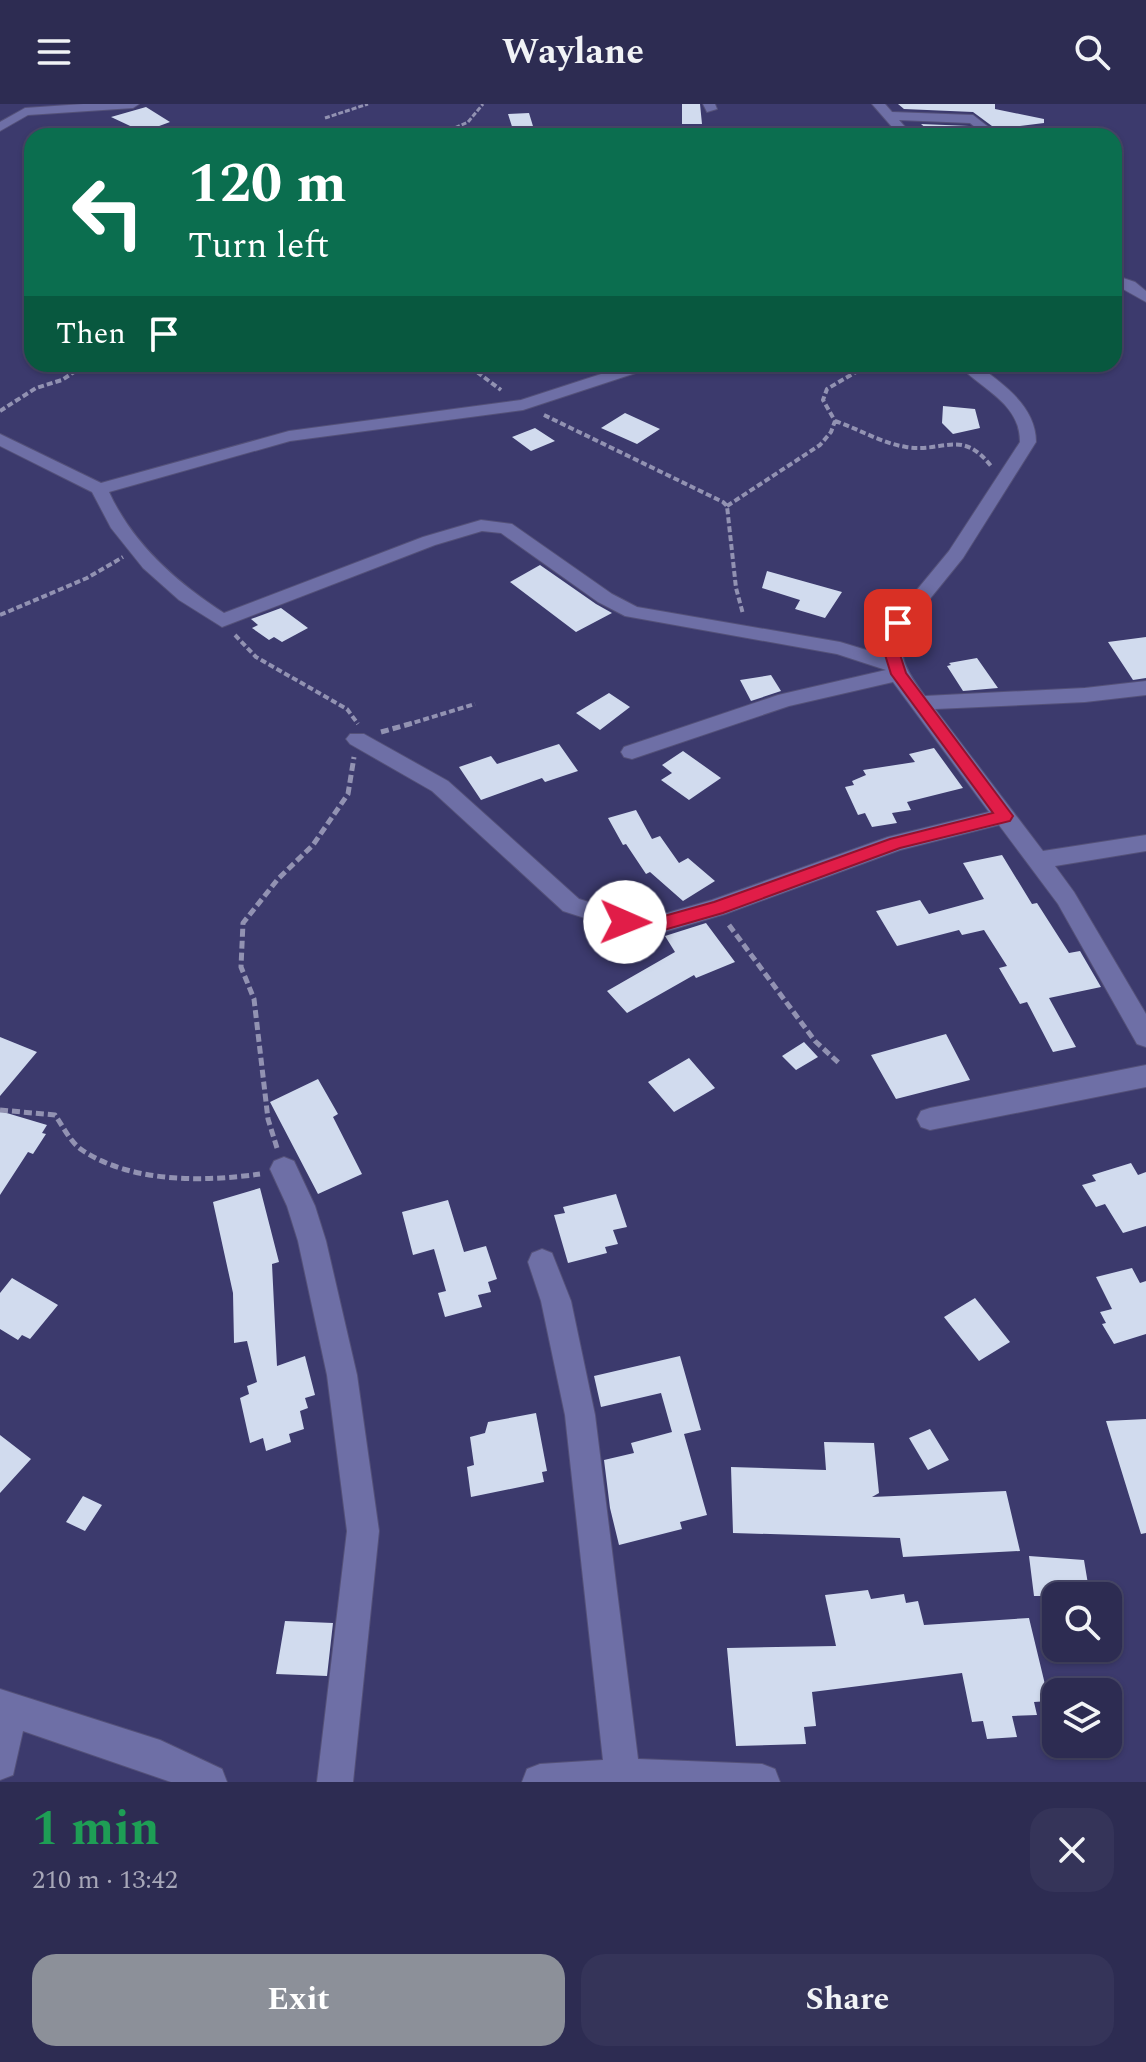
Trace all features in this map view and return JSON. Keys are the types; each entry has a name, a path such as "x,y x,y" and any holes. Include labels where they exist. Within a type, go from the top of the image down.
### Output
{"street":[{"path":"0,127 25,112 133,104"},
{"path":"878,104 900,128"},
{"path":"889,116 973,119 984,128"},
{"path":"1122,282 1146,298"},
{"path":"0,439 99,489 289,436 523,405 624,372"},
{"path":"976,372 1016,407 1028,431 1028,442 956,554 893,631 890,645 898,671 919,703 963,757 1066,898 1146,1037"},
{"path":"99,489 105,505 138,549 193,602 222,621 429,541 481,525 496,525 506,528 555,560 620,607 650,617 840,648 898,671"},
{"path":"632,752 785,700 898,671"},
{"path":"919,703 1085,695 1146,688"},
{"path":"357,739 440,786 571,905 625,922 657,925 717,908 896,843 1004,816"},
{"path":"1038,860 1146,843"},
{"path":"930,1119 1146,1076"},
{"path":"284,1169 301,1206 312,1241 342,1375 363,1531 335,1782"},
{"path":"542,1262 556,1301 580,1415 623,1779"},
{"path":"0,1762 5,1708 160,1758 209,1782"},
{"path":"540,1782 623,1779 762,1782"}],"path":[{"path":"325,118 368,104"},
{"path":"454,128 468,122 483,104"},
{"path":"0,411 36,388 62,380 73,372"},
{"path":"478,372 523,405 714,496 727,506 736,588 747,631"},
{"path":"856,372 827,389 823,400 835,421 903,447 963,443 983,454 1002,484"},
{"path":"727,506 808,455 831,432 835,421"},
{"path":"0,615 87,578 138,549"},
{"path":"0,1110 55,1115 79,1148 120,1168 230,1180 284,1169 268,1119 254,999 241,967 243,923 278,879 313,845 348,794 358,722 347,709 256,657 222,621"},
{"path":"357,739 475,704"},
{"path":"717,908 815,1041 841,1065"}],"building":[{"path":"682,104 700,104 702,124 682,124"},
{"path":"898,104 995,104 995,109 1044,119 1044,123 995,128 973,112 904,109"},
{"path":"146,107 170,122 154,128 134,128 111,117"},
{"path":"529,113 534,128 512,128 508,114"},
{"path":"921,124 972,128 926,128"},
{"path":"943,406 975,409 980,428 953,434 942,423"},
{"path":"625,413 660,429 637,444 601,428"},
{"path":"535,428 555,441 531,451 512,437"},
{"path":"540,565 612,613 576,632 510,582"},
{"path":"767,571 842,592 825,618 795,609 800,600 762,588"},
{"path":"281,608 308,628 282,642 274,637 269,640 252,628 258,625 251,619"},
{"path":"1146,637 1146,678 1133,680 1108,642"},
{"path":"977,658 998,688 963,691 947,666"},
{"path":"771,675 781,691 751,701 740,680"},
{"path":"609,693 630,707 600,730 576,713"},
{"path":"559,744 578,771 545,782 542,778 481,800 459,767 491,756 497,764"},
{"path":"934,748 963,788 907,802 911,810 892,813 897,823 872,827 865,813 858,815 845,787 854,785 852,781 866,775 863,770 915,762 909,754"},
{"path":"683,751 721,778 689,800 661,780 672,773 662,765"},
{"path":"636,810 652,839 660,836 679,863 688,858 715,881 683,901 650,872 646,874 626,844 623,845 608,818"},
{"path":"1002,855 1032,904 1037,903 1069,953 1080,951 1101,987 1049,998 1076,1047 1053,1052 1027,1002 1020,1004 999,968 1007,966 984,930 962,935 959,930 897,946 876,911 920,900 929,914 984,899 963,863"},
{"path":"706,923 735,962 696,978 694,975 627,1013 607,991 675,952 665,936"},
{"path":"946,1034 970,1080 896,1099 871,1055"},
{"path":"0,1037 37,1052 0,1096"},
{"path":"804,1042 818,1057 796,1070 782,1056"},
{"path":"689,1058 715,1088 674,1112 648,1082"},
{"path":"318,1079 338,1114 333,1117 362,1174 318,1194 270,1102"},
{"path":"0,1111 47,1125 42,1133 46,1134 33,1154 28,1152 0,1195"},
{"path":"1131,1163 1138,1175 1146,1172 1146,1226 1123,1233 1105,1204 1096,1207 1082,1185 1096,1181 1092,1175"},
{"path":"260,1188 279,1262 272,1264 277,1366 305,1356 315,1395 305,1398 308,1408 300,1411 304,1429 289,1434 291,1442 266,1451 263,1438 250,1443 240,1398 249,1394 247,1386 257,1382 247,1341 234,1343 233,1293 213,1202"},
{"path":"616,1194 627,1227 613,1230 618,1244 605,1247 607,1253 568,1263 554,1215 565,1213 563,1207"},
{"path":"448,1200 464,1252 486,1246 497,1279 488,1282 491,1292 478,1295 482,1307 445,1317 438,1293 446,1291 434,1249 413,1255 402,1212"},
{"path":"1132,1268 1140,1283 1146,1281 1146,1334 1114,1344 1102,1324 1106,1323 1100,1312 1112,1309 1096,1277"},
{"path":"12,1278 58,1305 30,1339 22,1335 18,1340 0,1329 0,1293"},
{"path":"975,1298 1010,1342 979,1361 944,1317"},
{"path":"680,1356 701,1430 684,1434 707,1515 680,1522 682,1529 619,1545 610,1508 604,1460 634,1453 631,1443 672,1432 661,1393 601,1407 594,1376"},
{"path":"536,1413 547,1471 542,1472 544,1482 471,1497 467,1467 474,1465 470,1437 485,1433 488,1422"},
{"path":"1146,1419 1146,1533 1141,1534 1106,1421"},
{"path":"930,1429 949,1460 928,1470 909,1438"},
{"path":"0,1435 31,1459 0,1493"},
{"path":"824,1442 874,1443 879,1493 872,1497 1006,1491 1020,1551 903,1557 900,1538 733,1533 731,1467 826,1470"},
{"path":"83,1496 102,1505 85,1531 66,1522"},
{"path":"1029,1556 1084,1560 1088,1582 1042,1582 1042,1596 1034,1596"},
{"path":"868,1590 871,1599 904,1594 906,1603 918,1601 924,1625 1029,1618 1043,1678 1042,1701 1034,1702 1037,1715 1012,1716 1017,1737 987,1739 983,1721 972,1722 962,1673 812,1692 816,1726 804,1727 806,1744 736,1746 727,1648 836,1646 825,1595"},
{"path":"285,1621 333,1623 327,1676 276,1674"}],"route":[{"path":"625,922 657,925 717,908 896,843 1004,816 963,757 898,674 890,645 898,623"}]}
